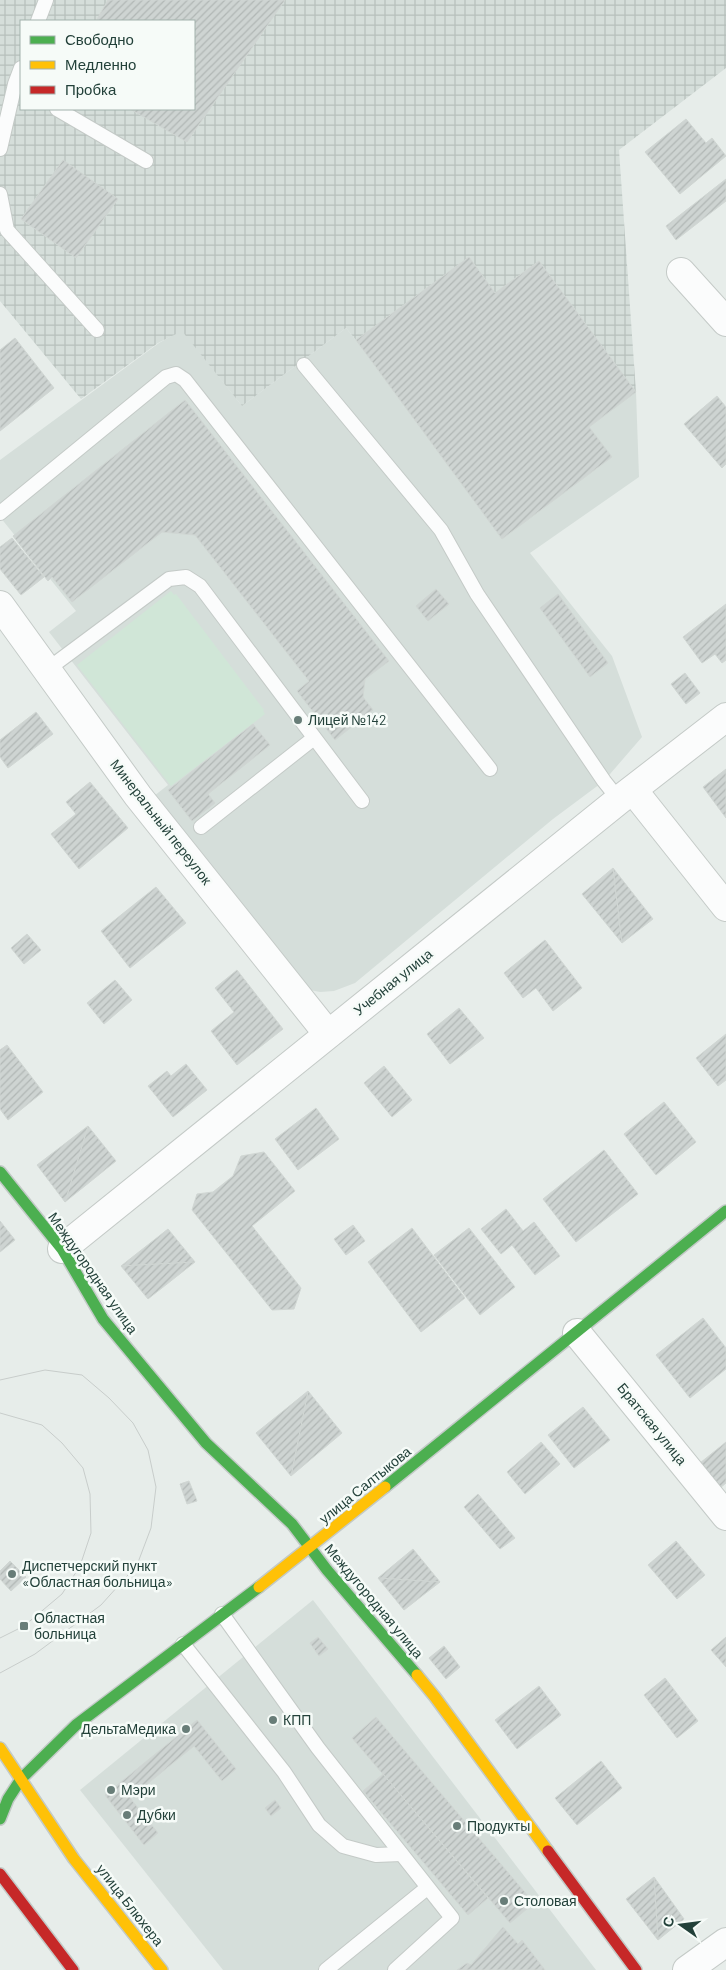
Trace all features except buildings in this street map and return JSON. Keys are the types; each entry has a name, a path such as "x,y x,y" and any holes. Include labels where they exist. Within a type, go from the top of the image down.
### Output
{"main road":[{"name":"Междугородная улица","path":"0,1172 62,1249 103,1318 206,1443 292,1524 435,1697 636,1970"},
{"name":"улица Салтыкова","path":"0,1820 8,1799 21,1779 76,1725 310,1548 726,1211"},
{"name":"улица Блюхера","path":"0,1748 74,1859 162,1970"},
{"path":"7,1783 21,1779"},
{"path":"0,1865 1,1876 73,1970"}],"street":[{"path":"681,272 726,322"},
{"name":"Минеральный переулок","path":"0,605 138,796 328,1034"},
{"name":"Учебная улица","path":"62,1249 626,795 726,717"},
{"path":"626,795 726,908"},
{"name":"Братская улица","path":"577,1332 726,1516"},
{"path":"687,1970 726,1942"}],"lane":[{"path":"38,20 43,1"},
{"path":"0,149 18,86"},
{"path":"59,110 146,161"},
{"path":"0,194 7,230 97,330"},
{"path":"304,365 441,530 477,594 604,782 626,795"},
{"path":"0,513 166,377 176,374 185,380 490,769"},
{"path":"48,669 169,579 186,577 200,586 362,801"},
{"path":"200,827 314,738"},
{"path":"222,1614 318,1748 452,1918 395,1970"},
{"path":"183,1644 284,1772 319,1825 343,1846 376,1855 401,1854"},
{"path":"326,1970 427,1888"}],"shaded area":[{"path":"0,0 726,0 726,68 619,150 636,392 539,261 495,293 469,257 356,340 346,328 242,406 182,331 158,343 81,399 0,301"},
{"path":"469,257 539,261 636,392 639,477 530,553 612,656 642,737 604,781 553,819 355,983 334,991 320,992 310,990 154,796 168,785 49,632 76,611 0,517 0,460 159,343 182,330 242,406 346,328 356,340"},
{"path":"313,1600 596,1970 223,1970 80,1790"}],"green space":[{"path":"171,591 174,595 176,594 264,710 265,714 171,786 77,665"}],"tram line":[{"path":"0,1380 45,1370 82,1375 109,1398 133,1423 148,1450 156,1487 151,1528 137,1565 101,1605 35,1654 0,1673"},
{"path":"0,1413 42,1425 62,1443 83,1468 90,1494 91,1533 80,1566 62,1594 24,1626 0,1638"}],"traffic: fast":[{"path":"0,1172 62,1249 103,1319 206,1443 292,1524 327,1570 417,1675"},
{"path":"385,1487 726,1211"},
{"path":"21,1779 76,1725 259,1587"},
{"path":"0,1819 8,1799 21,1779"}],"traffic: slow":[{"path":"259,1587 385,1487"},
{"path":"417,1675 548,1851"},
{"path":"0,1748 74,1859 162,1970"}],"traffic: jam":[{"path":"548,1851 636,1970"},
{"path":"0,1874 73,1970"}],"place":[{"name":"Лицей №142","path":"298,720"},
{"name":"Диспетчерский пункт «Областная больница»","path":"12,1574"},
{"name":"Областная больница","path":"24,1626"},
{"name":"КПП","path":"273,1720"},
{"name":"ДельтаМедика","path":"186,1729"},
{"name":"Мэри","path":"111,1790"},
{"name":"Дубки","path":"127,1815"},
{"name":"Продукты","path":"457,1826"},
{"name":"Столовая","path":"504,1901"}]}
